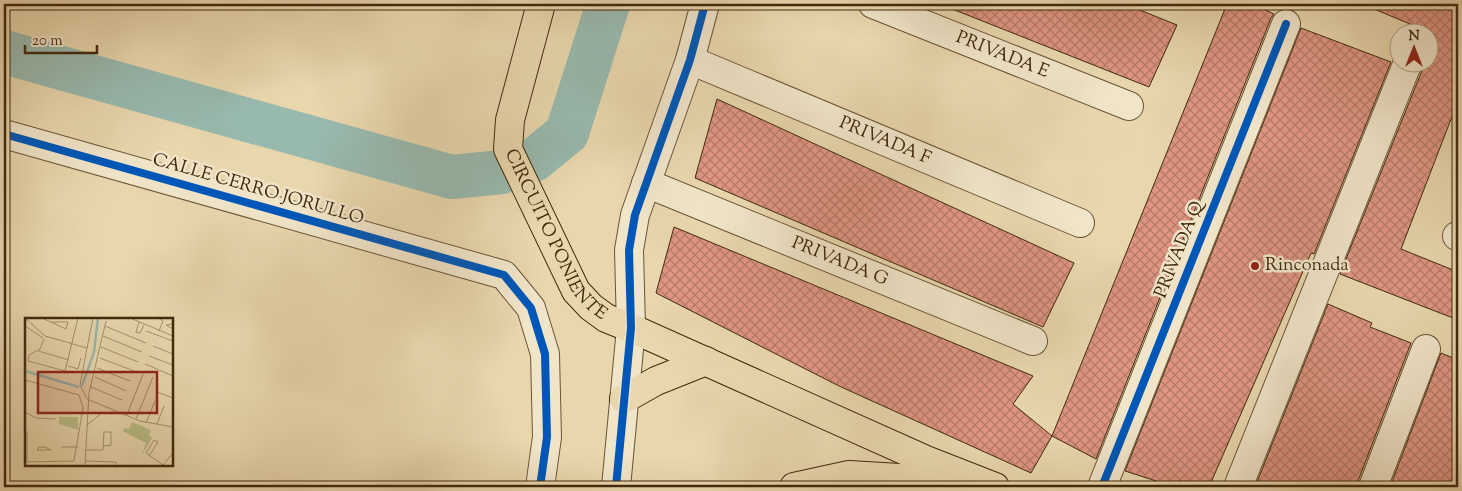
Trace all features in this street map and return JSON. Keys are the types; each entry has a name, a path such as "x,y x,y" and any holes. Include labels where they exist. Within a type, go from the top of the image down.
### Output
{"main road":[{"name":"CIRCUITO PONIENTE","path":"540,4 510,120 508,150 576,291 591,307 606,318 926,460 995,487"},
{"path":"624,399 656,381 706,361"},
{"path":"794,487 849,476 925,483"}],"street":[{"path":"616,487 631,328 629,250 635,215 690,60 705,4"},
{"name":"PRIVADA E","path":"873,4 1129,106"},
{"name":"PRIVADA Q","path":"1102,487 1286,24"},
{"name":"PRIVADA F","path":"690,60 1080,223"},
{"path":"1238,487 1404,72"},
{"name":"CALLE CERRO JORULLO","path":"4,134 504,275 531,308 545,354 547,437 540,487"},
{"name":"PRIVADA G","path":"646,183 1033,341"},
{"path":"1373,487 1426,349"}],"building":[{"path":"942,4 1125,4 1177,25 1149,87"},
{"path":"1227,4 1252,4 1274,14 1096,459 1052,436"},
{"path":"1362,4 1458,4 1458,101 1401,249 1458,272 1458,320 1340,274 1421,72 1440,72 1440,22 1405,22"},
{"name":"Rinconada","path":"1301,28 1390,62 1314,254 1311,253 1209,487 1175,487 1125,471"},
{"path":"717,99 1074,263 1043,327 695,178"},
{"path":"674,227 1033,376 1013,404 1052,436 1031,473 839,386 656,293"},
{"path":"1328,304 1372,323 1370,327 1411,343 1358,481 1358,487 1255,487"},
{"path":"1441,353 1458,360 1458,487 1390,487"}],"waterway":[{"path":"534,160 567,133 608,4"},
{"path":"4,52 452,177 502,172"}],"cycle path":[{"path":"616,487 631,328 629,250 635,215 690,60 705,4"},
{"path":"1102,487 1286,24"},
{"path":"4,134 504,275 531,308 545,354 547,437 540,487"}],"place":[{"name":"Rinconada","path":"1255,266"}]}
